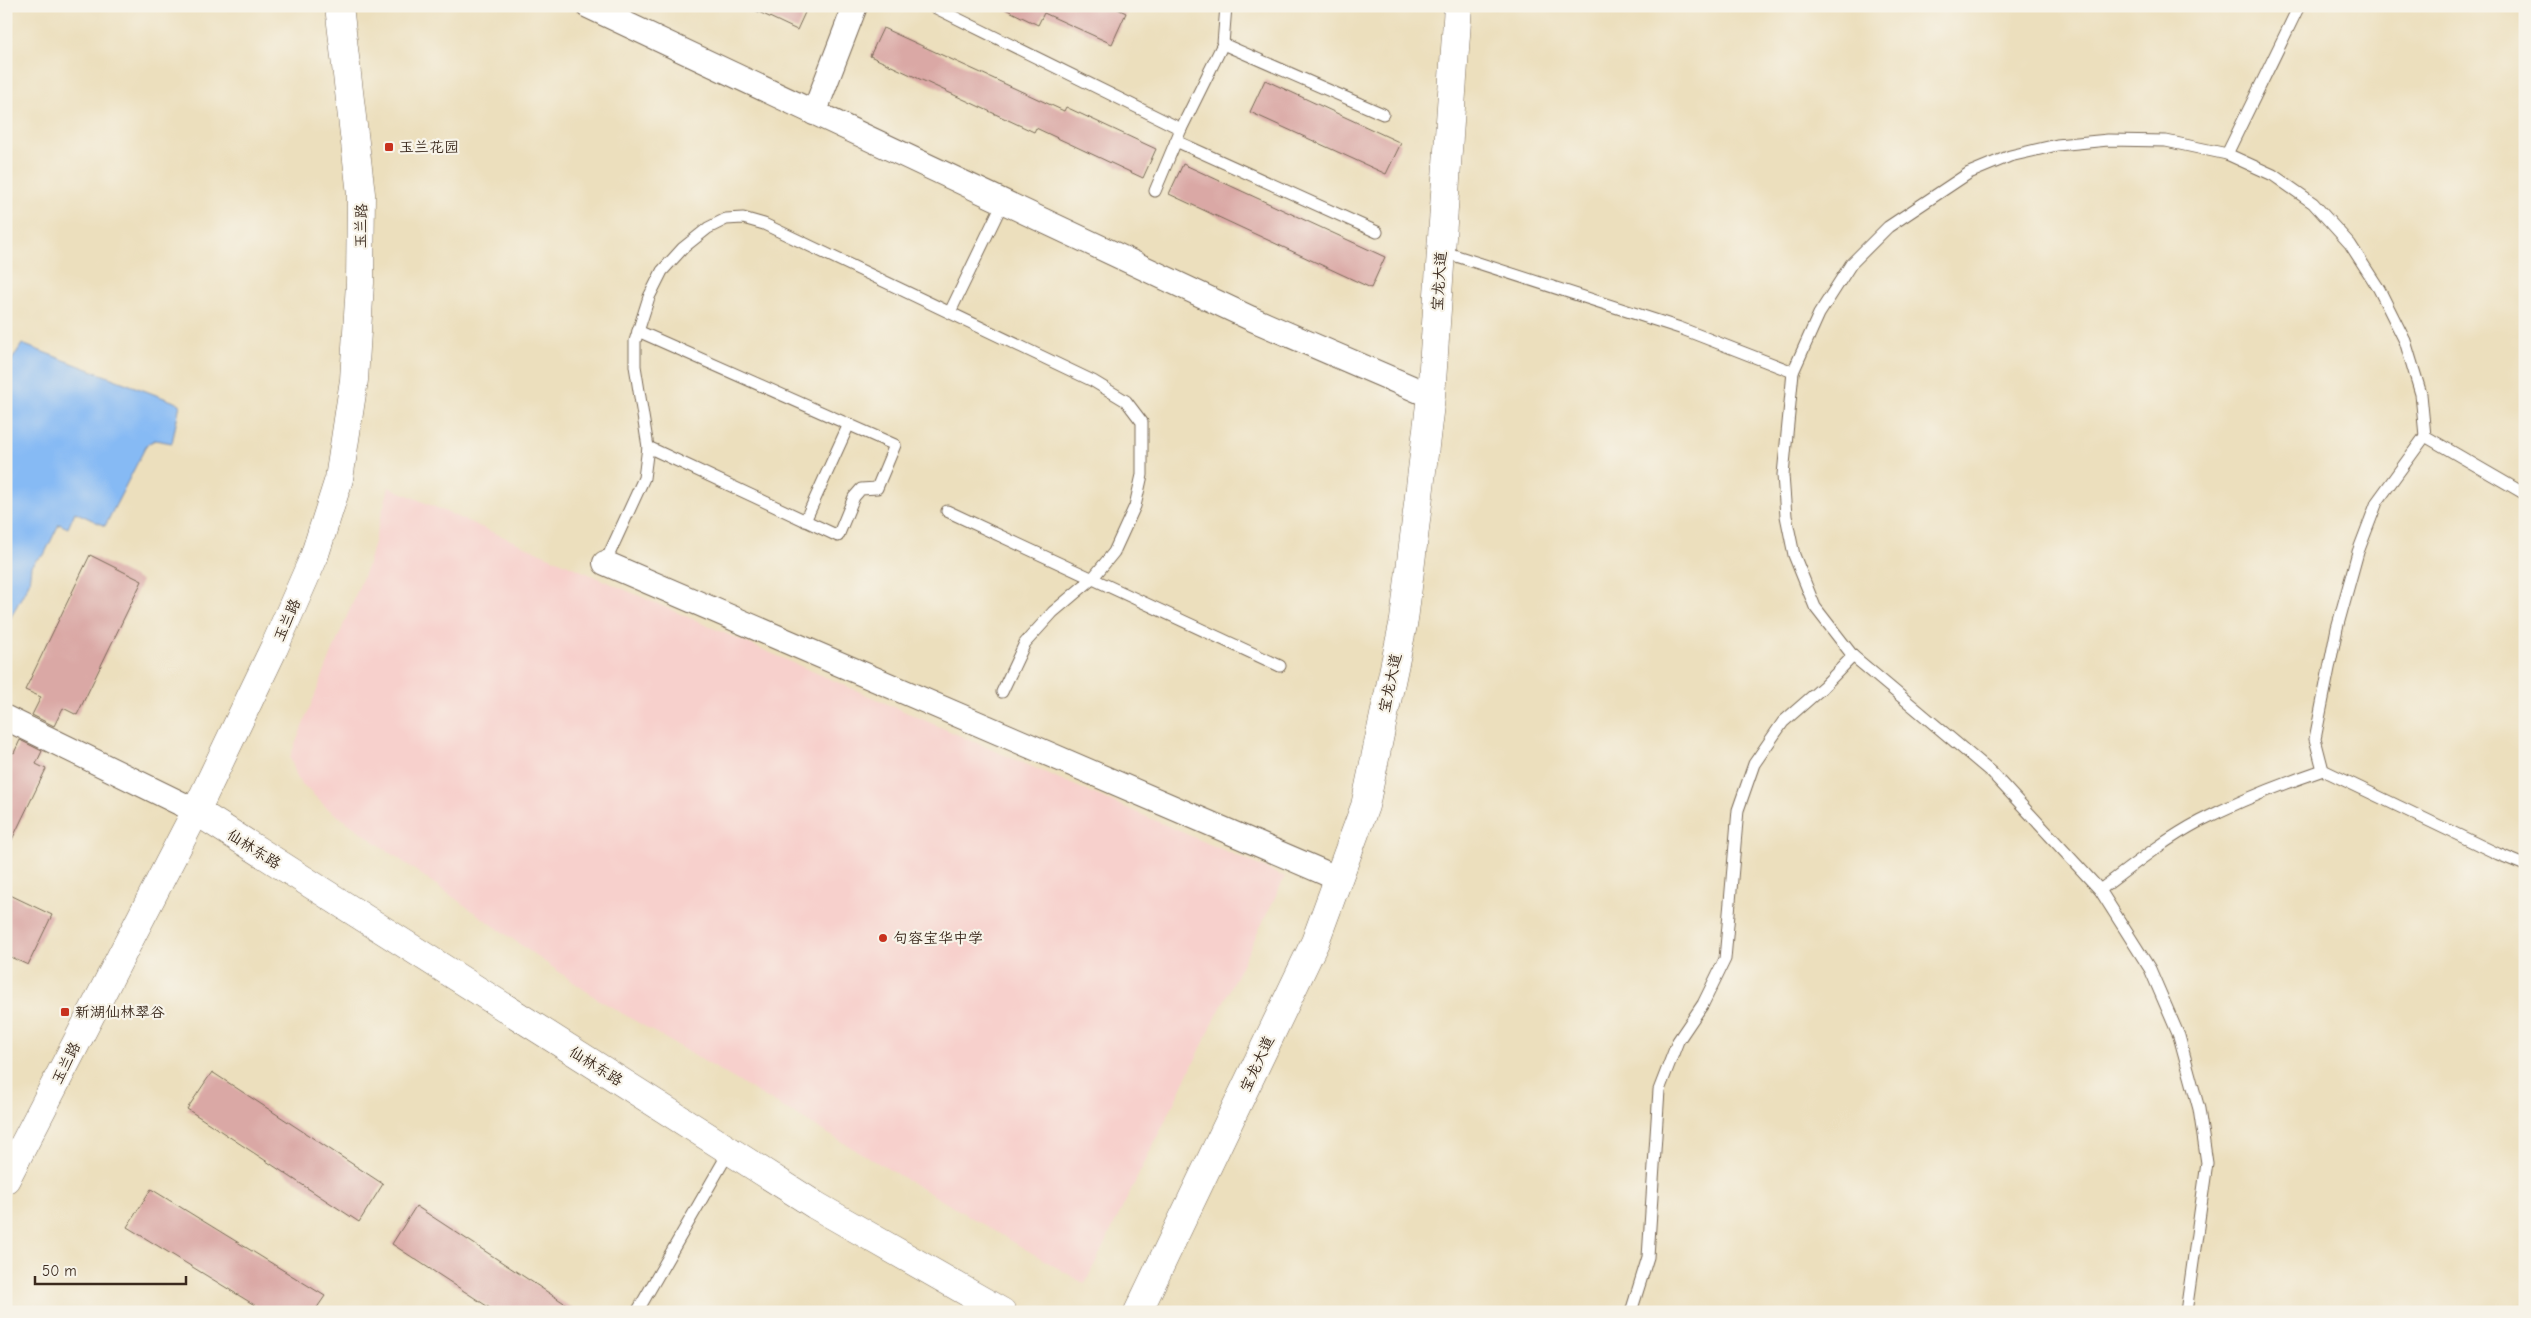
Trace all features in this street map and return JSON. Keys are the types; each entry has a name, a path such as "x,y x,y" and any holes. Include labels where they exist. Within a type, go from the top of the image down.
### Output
{"street":[{"name":"玉兰路","path":"6,1179 196,811 274,648 314,558 339,479 354,380 360,283 361,194 339,6"},
{"path":"588,6 1250,318 1431,396"},
{"path":"814,113 855,6"},
{"name":"宝龙大道","path":"1138,1312 1311,951 1339,879 1364,806 1404,620 1431,396 1458,6"},
{"path":"605,563 1339,879"},
{"path":"6,718 196,811"},
{"name":"仙林东路","path":"196,811 815,1205 1002,1312"}],"lane":[{"path":"932,6 1181,129"},
{"path":"1154,190 1181,129 1223,44 1226,6"},
{"path":"2228,154 2299,6"},
{"path":"1223,44 1383,114"},
{"path":"2186,1312 2207,1163 2200,1109 2179,1036 2150,969 2100,890 1992,773 1853,656 1814,607 1794,555 1786,516 1783,475 1793,372 1819,314 1851,264 1888,227 1969,173 2010,156 2057,145 2108,140 2166,141 2228,154 2273,174 2313,203 2350,244 2379,289 2405,341 2421,394 2425,436 2377,502 2358,552 2336,628 2316,739 2323,770"},
{"path":"1176,141 1377,232"},
{"path":"950,312 1003,202"},
{"path":"605,563 644,478 648,447 636,366 635,340 649,297 662,271 683,248 708,228 726,219 743,218 764,224 1094,381 1126,400 1142,422 1142,475 1135,506 1114,552 1092,579 1053,612 1025,643 1002,692"},
{"path":"1441,251 1680,328 1793,372"},
{"path":"638,331 895,444 877,488 861,489 854,497 838,536 648,447"},
{"path":"805,521 849,424"},
{"path":"2425,436 2525,494"},
{"path":"947,512 1280,666"},
{"path":"1631,1312 1648,1258 1659,1090 1678,1041 1704,1004 1725,959 1738,810 1754,764 1783,722 1823,687 1853,656"},
{"path":"2100,890 2148,853 2200,822 2295,780 2323,770 2498,854 2525,865"},
{"path":"636,1312 730,1150"}],"shaded area":[{"name":"句容宝华中学","path":"389,487 1285,877 1085,1284 596,998 327,808 298,780 290,757 368,564"}],"water":[{"path":"22,344 180,404 172,443 155,440 147,444 105,526 75,512 68,528 59,524 44,555 31,566 29,583 6,626 6,369"}],"building":[{"path":"746,6 808,6 797,30"},
{"path":"999,6 1112,6 1126,13 1112,44 1044,13 1038,25"},
{"path":"883,28 1064,111 1066,107 1156,149 1143,178 1036,128 1034,132 870,56"},
{"path":"1265,80 1401,143 1386,174 1250,112"},
{"path":"1183,164 1385,257 1371,288 1169,194"},
{"path":"90,555 142,581 77,715 63,708 54,726 32,715 41,697 25,690"},
{"path":"20,740 42,751 36,764 46,769 6,852 6,749 14,753"},
{"path":"6,893 52,915 28,965 6,955"},
{"path":"212,1072 383,1184 359,1222 187,1109"},
{"path":"151,1189 325,1296 314,1312 266,1312 127,1227"},
{"path":"416,1206 578,1312 496,1312 392,1244"}],"place":[{"name":"玉兰花园","path":"389,147"},
{"name":"句容宝华中学","path":"883,938"},
{"name":"新湖仙林翠谷","path":"65,1012"}]}
